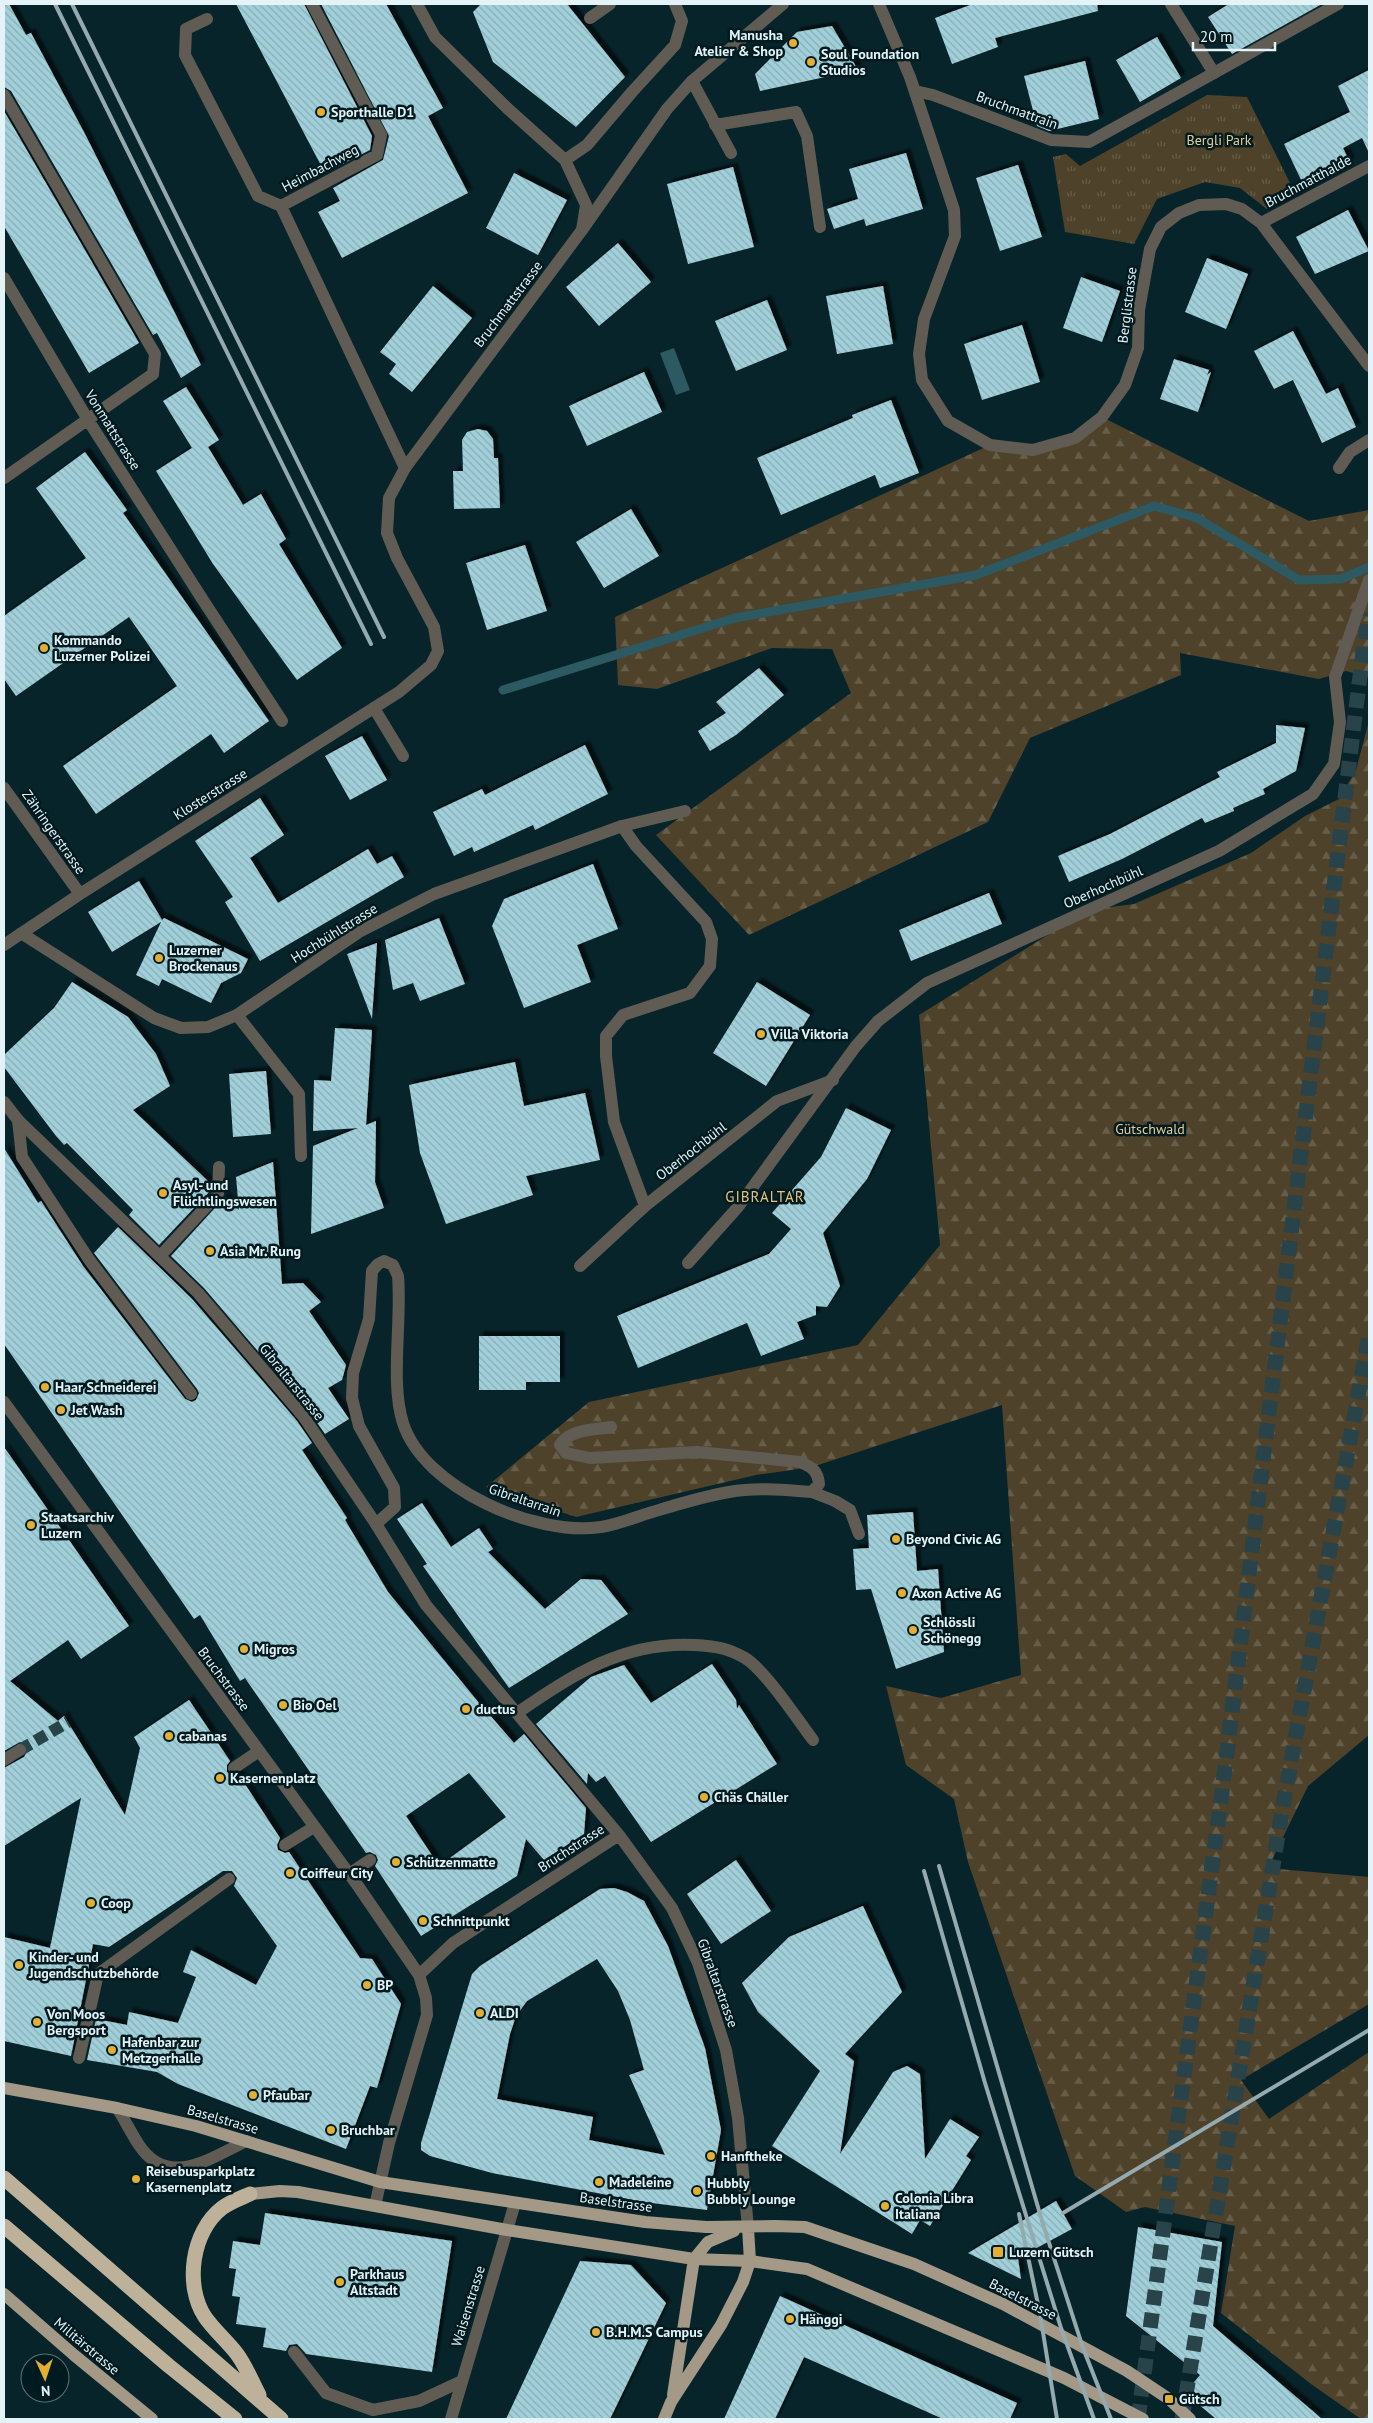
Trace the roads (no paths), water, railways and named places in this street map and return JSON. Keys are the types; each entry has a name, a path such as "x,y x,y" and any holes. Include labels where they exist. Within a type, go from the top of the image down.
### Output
{"highway":[{"path":"4,2178 282,2419"},
{"path":"250,2194 222,2208 209,2224 201,2238 193,2268 198,2300 204,2316 238,2356 265,2405"},
{"path":"4,2226 169,2366 235,2419"}],"main road":[{"name":"Baselstrasse","path":"4,2088 117,2108 196,2126 380,2182 645,2222 706,2228 805,2227 914,2264 1003,2304 1127,2371 1169,2399 1190,2419"},
{"path":"250,2194 280,2190 298,2192 507,2230 694,2259 750,2261 807,2270 1064,2378 1143,2419"},
{"path":"664,2419 671,2402 721,2326 743,2282 750,2261 748,2228 729,2231 708,2242 694,2259 671,2402"},
{"name":"Militärstrasse","path":"4,2294 152,2419"}],"street":[{"name":"Heimbachweg","path":"207,19 186,29 185,55 258,196 281,206 376,155 381,135 312,4"},
{"path":"417,4 435,37 507,108 566,160 586,205 582,230"},
{"path":"590,18 610,4"},
{"path":"566,160 587,145 675,45 682,21 675,4"},
{"name":"Bruchmattstrasse","path":"431,665 438,651 434,627 397,558 387,533 389,498 405,468 582,230 648,134 692,81 783,4"},
{"name":"Berglistrasse","path":"879,4 915,90 954,210 955,236 924,319 919,354 922,380 948,420 990,445 1033,450 1075,438 1102,417 1124,385 1138,348 1139,310 1150,249 1162,227 1179,213 1199,205 1226,204 1242,209 1261,223 1369,366"},
{"path":"1170,4 1214,73"},
{"name":"Bruchmattrain","path":"915,90 933,95 1051,140 1089,142 1338,4"},
{"path":"692,81 730,153"},
{"path":"4,95 155,354 153,374 4,478"},
{"path":"715,125 796,112 807,136 820,227"},
{"name":"Bruchmatthalde","path":"1261,223 1369,166"},
{"path":"281,206 405,468"},
{"name":"Vonmattstrasse","path":"4,278 88,420 282,721"},
{"path":"1339,468 1350,452 1369,440"},
{"name":"Oberhochbühl","path":"688,1263 738,1207 833,1080 856,1046 878,1021 927,983 1219,851 1313,794 1334,764 1340,722 1335,677 1369,580"},
{"name":"Klosterstrasse","path":"4,945 80,894 399,692 431,665"},
{"path":"374,708 403,756"},
{"name":"Zähringerstrasse","path":"4,788 80,894"},
{"name":"Hochbühlstrasse","path":"21,933 154,1018 181,1028 208,1027 237,1014 359,932 434,894 622,826 685,811"},
{"path":"622,826 636,846 706,922 712,939 710,966 690,993 624,1015 606,1036 606,1056 614,1122 645,1206"},
{"path":"237,1014 299,1094 301,1156"},
{"name":"Oberhochbühl","path":"580,1266 645,1206 778,1102 833,1080"},
{"name":"Gibraltarstrasse","path":"4,1102 18,1120 198,1293 302,1416 376,1524 426,1606 619,1835 672,1908 698,1963 726,2050 738,2118 748,2228"},
{"path":"18,1120 22,1157 90,1261 191,1394"},
{"path":"160,1256 218,1194 219,1167"},
{"name":"Gibraltarrain","path":"376,1524 395,1507 394,1488 359,1426 352,1398 353,1373 369,1319 372,1271 378,1264 384,1261 393,1265 398,1276 398,1403 403,1423 412,1444 432,1469 455,1487 478,1500 522,1518 565,1529 602,1527 730,1492 770,1489 812,1492"},
{"name":"Bruchstrasse","path":"4,1402 259,1751 419,1975 426,1998 427,2015 389,2143 375,2206"},
{"path":"611,1427 573,1433 565,1437 560,1446 566,1453 590,1458 697,1452 800,1462 812,1467 818,1475 819,1484 812,1492 835,1501 850,1510 859,1534"},
{"path":"517,1713 564,1680 612,1658 645,1647 678,1644 721,1646 747,1659 760,1671 813,1740"},
{"path":"4,1760 20,1750"},
{"path":"234,1768 259,1751"},
{"path":"285,1845 314,1827"},
{"name":"Bruchstrasse","path":"419,1975 453,1943 468,1932 619,1835"},
{"path":"348,1874 370,1860"},
{"path":"79,2058 98,1974 229,1879"},
{"path":"117,2108 140,2146 154,2161 167,2167 194,2166 246,2141"},
{"name":"Waisenstrasse","path":"451,2419 515,2202"},
{"path":"294,2352 326,2393 374,2410 419,2400 462,2381"}],"water":[{"path":"674,348 690,390 676,395 660,353"}],"waterway":[{"path":"503,690 735,618 976,575 1154,506 1197,518 1299,580 1341,579 1369,567"}],"tunnel":[{"path":"1138,2419 1222,1792 1369,613"},
{"path":"1182,2419 1282,1811 1369,1336"},
{"path":"20,1750 68,1722"}],"railway":[{"path":"55,4 371,644"},
{"path":"72,4 384,637"},
{"path":"939,1866 1042,2221 1083,2348 1111,2419"},
{"path":"924,1871 985,2083 1061,2328 1094,2419"},
{"path":"1063,2213 1369,2030"},
{"path":"1019,2214 1040,2314 1057,2419"}],"place":[{"name":"Manusha Atelier & Shop","path":"793,43"},
{"name":"Soul Foundation Studios","path":"811,62"},
{"name":"Sporthalle D1","path":"321,112"},
{"name":"Kommando Luzerner Polizei","path":"44,648"},
{"name":"Luzerner Brockenaus","path":"159,958"},
{"name":"Villa Viktoria","path":"761,1034"},
{"name":"Asyl- und Flüchtlingswesen","path":"163,1193"},
{"name":"Asia Mr. Rung","path":"210,1251"},
{"name":"Haar Schneiderei","path":"45,1387"},
{"name":"Jet Wash","path":"61,1410"},
{"name":"Staatsarchiv Luzern","path":"31,1525"},
{"name":"Beyond Civic AG","path":"896,1539"},
{"name":"Axon Active AG","path":"902,1593"},
{"name":"Schlössli Schönegg","path":"913,1630"},
{"name":"Migros","path":"244,1649"},
{"name":"Bio Oel","path":"283,1705"},
{"name":"ductus","path":"466,1709"},
{"name":"cabanas","path":"169,1736"},
{"name":"Kasernenplatz","path":"220,1778"},
{"name":"Chäs Chäller","path":"704,1797"},
{"name":"Schützenmatte","path":"396,1862"},
{"name":"Coiffeur City","path":"290,1873"},
{"name":"Coop","path":"91,1903"},
{"name":"Schnittpunkt","path":"423,1921"},
{"name":"Kinder- und Jugendschutzbehörde","path":"19,1965"},
{"name":"BP","path":"367,1985"},
{"name":"ALDI","path":"480,2013"},
{"name":"Von Moos Bergsport","path":"37,2022"},
{"name":"Hafenbar zur Metzgerhalle","path":"112,2050"},
{"name":"Pfaubar","path":"253,2095"},
{"name":"Bruchbar","path":"331,2130"},
{"name":"Hanftheke","path":"711,2156"},
{"name":"Reisebusparkplatz Kasernenplatz","path":"136,2179"},
{"name":"Madeleine","path":"599,2182"},
{"name":"Hubbly Bubbly Lounge","path":"697,2191"},
{"name":"Colonia Libra Italiana","path":"885,2206"},
{"name":"Luzern Gütsch","path":"998,2252"},
{"name":"Parkhaus Altstadt","path":"340,2282"},
{"name":"Hänggi","path":"790,2319"},
{"name":"B.H.M.S Campus","path":"596,2332"},
{"name":"Gütsch","path":"1169,2399"}],"district":[{"name":"GIBRALTAR","path":"765,1196"}],"park label":[{"name":"Bergli Park","path":"1219,140"},
{"name":"Gütschwald","path":"1150,1129"}]}
